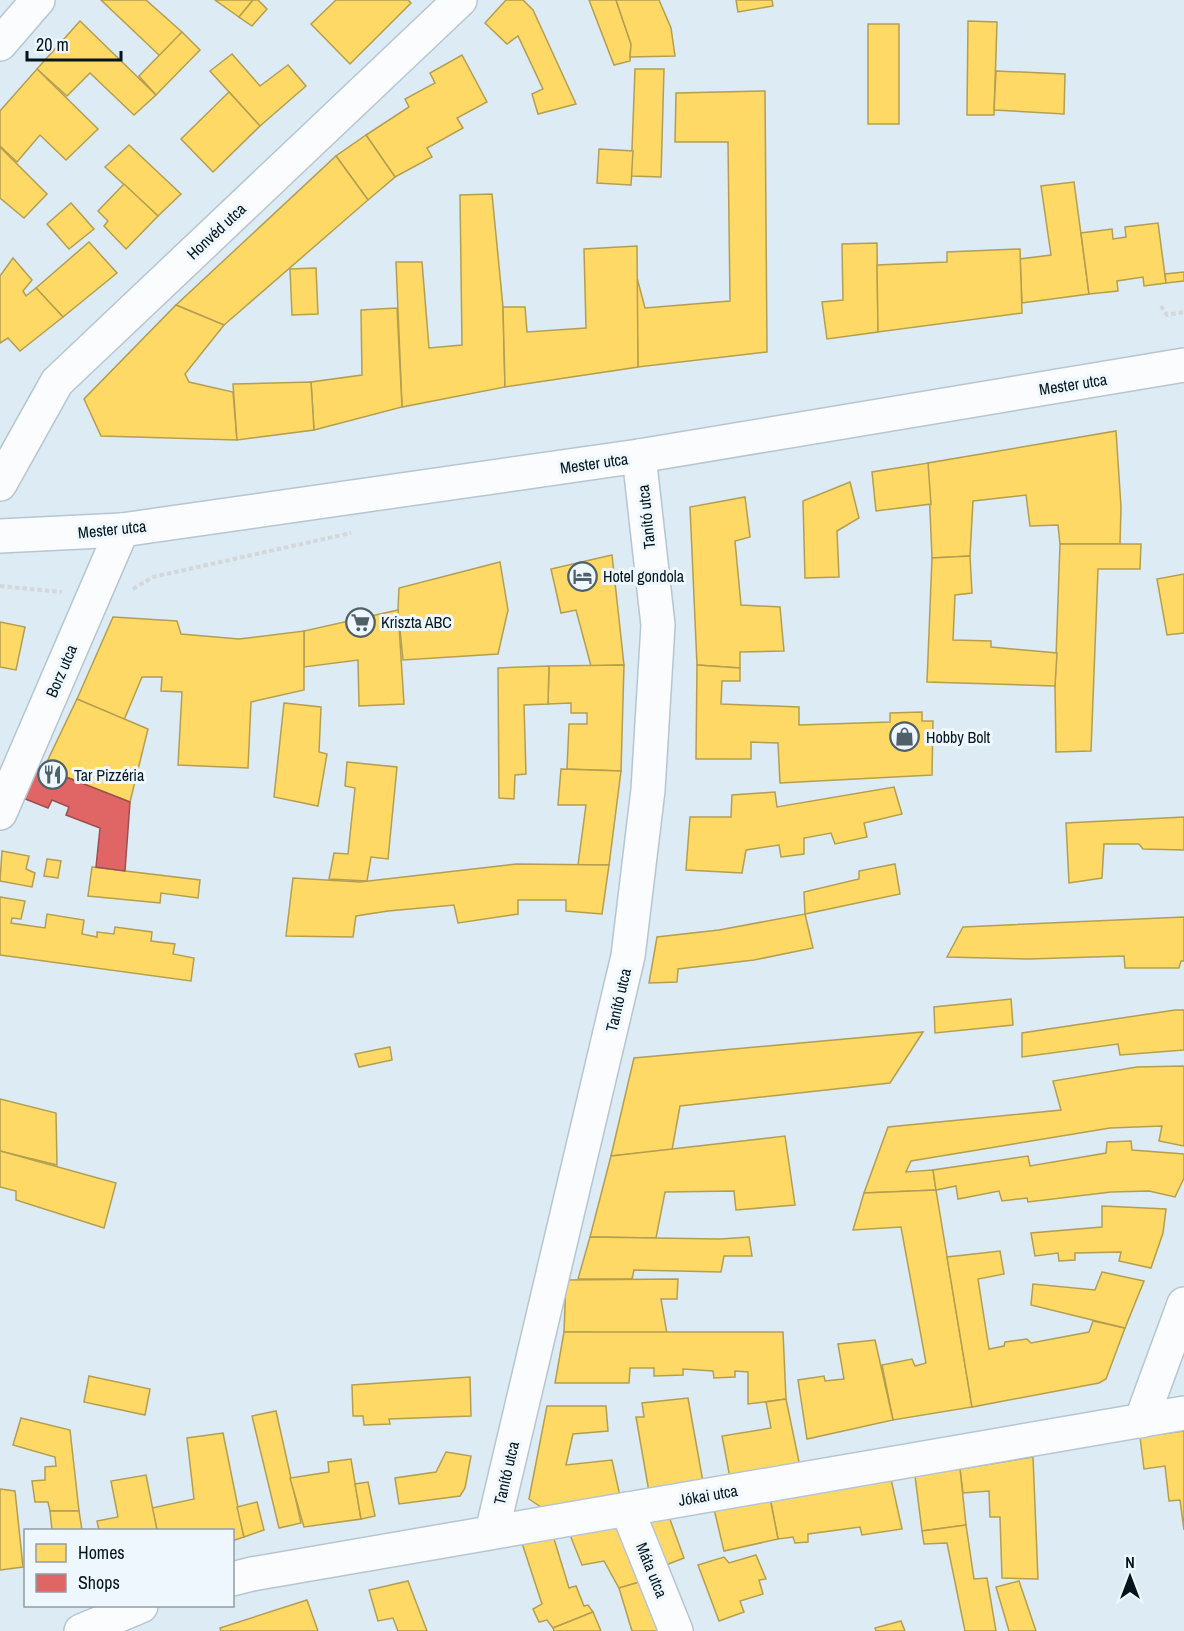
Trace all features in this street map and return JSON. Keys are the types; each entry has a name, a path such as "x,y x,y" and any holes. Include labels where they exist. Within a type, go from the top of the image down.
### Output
{"street":[{"path":"0,44 38,0"},
{"name":"Honvéd utca","path":"0,484 57,382 460,0"},
{"name":"Mester utca","path":"0,536 122,530 639,456 1184,365"},
{"name":"Tanító utca","path":"492,1532 628,957 648,790 658,626 639,456"},
{"name":"Borz utca","path":"0,813 122,530"},
{"path":"1141,1422 1184,1304"},
{"name":"Jókai utca","path":"234,1579 1184,1413"},
{"name":"Máta utca","path":"627,1509 676,1631"},
{"path":"81,1631 136,1607"}],"path":[{"path":"1161,306 1167,315 1184,312"},
{"path":"128,592 153,577 362,531"}],"building: Homes":[{"path":"101,0 146,0 182,32 160,56"},
{"path":"215,0 253,0 239,17"},
{"path":"253,0 258,0 267,9 252,26 239,17"},
{"path":"336,0 408,0 411,3 350,64 311,24"},
{"path":"506,0 523,0 533,10 576,104 538,114 532,94 543,89 518,36 507,44 485,23"},
{"path":"589,0 616,0 631,44 630,61 614,65"},
{"path":"616,0 659,0 671,28 675,56 630,57 631,44"},
{"path":"736,0 772,0 773,6 738,12"},
{"path":"80,21 156,95 134,115 90,73 67,96 37,69"},
{"path":"968,21 997,22 994,115 967,115"},
{"path":"868,24 899,24 899,124 868,124"},
{"path":"182,32 200,50 156,95 139,76"},
{"path":"232,54 260,86 288,65 306,86 260,126 210,71"},
{"path":"462,55 487,102 457,118 463,128 427,148 432,157 395,177 366,135 409,107 405,99 435,83 430,73"},
{"path":"37,69 98,129 66,160 40,135 17,162 0,146 0,111"},
{"path":"635,69 664,69 661,177 631,176"},
{"path":"996,71 1065,74 1064,114 994,110"},
{"path":"765,91 767,352 638,367 636,274 645,308 730,301 728,142 675,142 676,93"},
{"path":"229,92 260,126 213,172 181,139"},
{"path":"366,135 395,177 368,200 336,156"},
{"path":"129,145 181,194 158,216 105,167"},
{"path":"0,147 47,194 24,218 0,198"},
{"path":"599,149 633,151 631,185 597,183"},
{"path":"336,156 368,200 224,325 176,305"},
{"path":"1074,182 1089,294 1022,303 1020,259 1051,255 1041,186"},
{"path":"124,184 158,216 126,249 104,226 108,221 98,211"},
{"path":"492,194 503,307 505,387 402,407 396,262 422,262 429,348 462,345 460,195"},
{"path":"71,203 94,229 69,249 47,224"},
{"path":"1158,223 1166,283 1144,286 1143,277 1117,281 1118,291 1089,294 1081,233 1112,229 1113,239 1126,237 1125,227"},
{"path":"89,242 117,273 63,317 36,288"},
{"path":"877,243 878,332 827,339 822,302 843,300 842,244"},
{"path":"637,246 638,367 505,387 503,307 525,307 527,332 586,328 584,249"},
{"path":"1020,249 1022,313 878,332 877,265 947,262 947,252"},
{"path":"13,258 32,280 23,291 26,296 36,288 63,317 20,351 8,338 0,343 0,276"},
{"path":"316,268 318,314 292,315 290,269"},
{"path":"1184,272 1184,281 1166,283 1165,274"},
{"path":"176,305 224,325 185,374 189,382 233,392 237,440 101,436 84,399"},
{"path":"397,308 402,407 314,430 311,382 362,375 361,310"},
{"path":"311,382 314,430 237,440 233,384"},
{"path":"1116,431 1121,507 1120,544 1060,544 1058,525 1030,526 1026,495 973,501 970,556 932,558 928,463"},
{"path":"928,463 931,504 876,511 872,472"},
{"path":"850,482 859,518 837,531 839,577 805,578 803,501"},
{"path":"745,497 750,537 735,541 741,605 780,607 784,651 740,652 740,668 697,665 690,507"},
{"path":"1060,544 1141,544 1140,569 1098,569 1091,751 1056,752 1055,686"},
{"path":"612,555 624,665 591,666 576,610 561,613 551,569"},
{"path":"970,556 972,593 955,595 953,640 991,641 991,647 1057,653 1055,686 927,682 932,558"},
{"path":"500,562 508,610 498,654 403,660 398,610 399,588"},
{"path":"1184,574 1184,633 1167,635 1157,579"},
{"path":"398,610 404,704 359,706 358,660 304,667 304,631"},
{"path":"113,617 177,621 181,634 239,639 304,631 304,690 251,702 248,768 178,765 182,692 161,691 162,677 142,677 124,720 77,699"},
{"path":"0,622 25,627 16,670 0,667"},
{"path":"624,665 621,771 567,769 569,724 587,724 587,713 571,713 571,703 548,704 549,666"},
{"path":"697,665 740,668 740,681 722,681 721,704 799,707 799,725 890,722 890,713 922,712 922,721 933,721 932,775 780,783 778,743 751,742 751,759 696,759"},
{"path":"549,666 548,704 524,705 526,774 515,775 514,799 499,798 498,668"},
{"path":"77,699 148,729 130,802 44,768"},
{"path":"284,703 321,707 319,752 327,754 318,806 274,797"},
{"path":"347,762 397,767 388,859 371,857 367,881 329,879 334,853 348,854 355,788 345,786"},
{"path":"561,769 621,771 609,865 578,865 586,805 558,805"},
{"path":"894,787 902,814 864,823 867,837 835,844 831,833 804,838 804,854 781,857 779,845 746,850 742,873 686,870 690,817 731,817 732,795 775,792 777,807"},
{"path":"1184,817 1184,850 1143,849 1139,844 1104,844 1102,878 1069,883 1066,823"},
{"path":"2,851 29,856 26,869 35,873 32,887 0,881"},
{"path":"47,859 61,861 58,878 44,876"},
{"path":"516,864 609,865 602,914 566,911 566,900 518,900 518,914 458,923 454,905 388,911 356,916 353,937 286,936 293,878 360,882"},
{"path":"895,864 900,894 805,914 804,892 859,879 859,871"},
{"path":"92,867 200,880 198,898 161,893 160,903 88,896"},
{"path":"0,897 25,901 21,919 12,918 11,923 45,928 47,914 84,920 82,934 97,937 97,932 114,934 115,927 152,932 151,941 175,944 173,954 194,958 191,981 0,955"},
{"path":"805,914 813,948 754,960 678,969 677,982 649,983 657,937 719,930"},
{"path":"1184,917 1184,961 1181,961 1179,968 1125,968 1124,956 1028,959 947,957 963,927"},
{"path":"1011,999 1013,1025 935,1033 934,1007"},
{"path":"1184,1010 1184,1050 1120,1055 1118,1044 1022,1057 1022,1033"},
{"path":"923,1032 890,1083 680,1106 672,1150 611,1156 634,1058"},
{"path":"390,1047 392,1060 359,1067 355,1054"},
{"path":"1184,1066 1184,1146 1159,1141 1162,1126 1110,1128 911,1161 906,1172 933,1170 936,1190 864,1193 888,1127 1061,1110 1053,1081 1137,1067"},
{"path":"0,1099 56,1113 57,1165 0,1151"},
{"path":"785,1136 795,1205 736,1210 734,1191 665,1192 656,1238 590,1237 611,1156"},
{"path":"1131,1141 1132,1150 1184,1154 1184,1178 1175,1197 1149,1191 1111,1192 1028,1202 1027,1198 1002,1201 999,1191 958,1199 956,1186 936,1190 933,1170 1028,1156 1030,1166 1106,1153 1107,1142"},
{"path":"0,1151 116,1183 104,1228 16,1200 16,1191 0,1187"},
{"path":"936,1190 972,1407 893,1420 882,1365 912,1359 915,1366 926,1363 901,1227 853,1230 864,1193"},
{"path":"1102,1206 1166,1209 1163,1233 1151,1268 1119,1261 1121,1252 1075,1253 1075,1260 1059,1261 1058,1253 1035,1256 1031,1233 1102,1227"},
{"path":"590,1237 720,1239 749,1237 752,1256 724,1256 721,1272 634,1270 632,1279 578,1279"},
{"path":"1000,1251 1004,1274 978,1279 989,1349 1004,1346 1005,1342 1027,1339 1031,1343 1089,1332 1093,1321 1125,1328 1106,1379 1099,1383 972,1407 947,1257"},
{"path":"1102,1272 1144,1281 1125,1328 1031,1305 1033,1284 1095,1290"},
{"path":"678,1279 677,1299 661,1299 667,1334 564,1332 566,1280"},
{"path":"564,1332 783,1332 786,1399 748,1404 748,1372 735,1371 735,1377 714,1378 713,1371 683,1369 683,1375 654,1376 654,1368 630,1368 629,1383 555,1383"},
{"path":"875,1340 893,1420 807,1439 798,1380 824,1376 825,1381 844,1379 838,1344"},
{"path":"89,1376 150,1389 145,1415 84,1402"},
{"path":"470,1377 471,1416 389,1419 390,1424 364,1425 363,1416 353,1416 352,1385"},
{"path":"688,1398 703,1482 649,1492 636,1417 644,1417 642,1403"},
{"path":"786,1399 800,1467 730,1478 722,1436 771,1428 766,1402"},
{"path":"547,1406 606,1406 608,1431 573,1434 566,1465 612,1460 620,1496 541,1507 529,1499"},
{"path":"276,1411 301,1523 279,1528 252,1416"},
{"path":"21,1418 70,1430 79,1511 50,1511 48,1502 35,1502 32,1481 45,1480 45,1467 56,1466 55,1457 13,1445"},
{"path":"1184,1431 1184,1530 1180,1500 1169,1501 1165,1466 1144,1469 1140,1437"},
{"path":"223,1433 244,1537 234,1540 234,1529 157,1529 152,1508 194,1499 187,1438"},
{"path":"446,1452 471,1456 465,1488 460,1496 399,1504 395,1478 436,1472"},
{"path":"1033,1457 1038,1579 1002,1578 1000,1517 990,1517 989,1491 963,1493 960,1469"},
{"path":"351,1459 361,1519 304,1527 290,1478 329,1472 328,1462"},
{"path":"960,1469 966,1525 922,1531 915,1476"},
{"path":"146,1475 157,1529 99,1529 97,1521 118,1517 111,1481"},
{"path":"891,1479 902,1529 862,1535 860,1527 808,1534 808,1542 795,1543 793,1537 778,1539 770,1498"},
{"path":"368,1482 375,1516 361,1519 355,1484"},
{"path":"0,1489 15,1491 23,1567 0,1570"},
{"path":"770,1498 778,1539 724,1551 714,1509"},
{"path":"257,1502 264,1530 244,1537 237,1507"},
{"path":"50,1511 79,1511 82,1529 52,1529"},
{"path":"668,1514 684,1558 658,1568 642,1523"},
{"path":"618,1524 643,1581 619,1588 604,1561 582,1565 568,1530"},
{"path":"966,1525 974,1579 987,1578 996,1631 965,1631 947,1543 924,1544 922,1531"},
{"path":"551,1529 569,1588 576,1586 584,1606 588,1605 593,1612 553,1628 547,1620 539,1622 533,1609 542,1604 520,1537"},
{"path":"756,1555 766,1579 759,1580 763,1594 740,1601 744,1612 719,1621 698,1565 724,1557 729,1563"},
{"path":"408,1581 427,1631 398,1631 393,1618 378,1621 369,1590"},
{"path":"643,1581 660,1631 632,1631 619,1588"},
{"path":"1019,1581 1036,1631 1009,1631 996,1587"},
{"path":"307,1600 318,1631 221,1631 220,1628"},
{"path":"593,1612 601,1631 554,1631 553,1628"},
{"path":"901,1621 905,1631 876,1631 875,1628"}],"building: Shops":[{"path":"35,765 130,802 125,871 96,867 100,828 66,815 69,807 52,800 48,808 23,798"}],"place":[{"name":"Hotel gondola","path":"582,576"},
{"name":"Kriszta ABC","path":"360,622"},
{"name":"Hobby Bolt","path":"905,737"},
{"name":"Tar Pizzéria","path":"53,775"}]}
